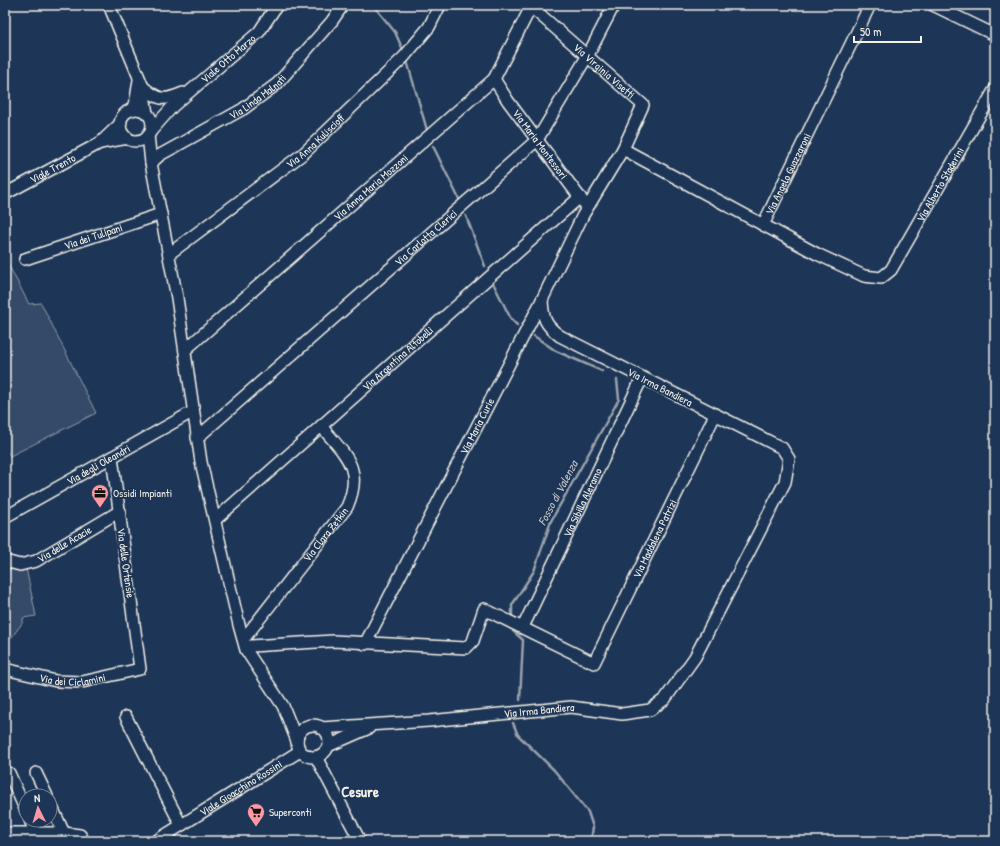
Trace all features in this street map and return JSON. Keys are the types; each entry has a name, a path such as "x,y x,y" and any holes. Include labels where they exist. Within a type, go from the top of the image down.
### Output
{"street":[{"path":"109,5 139,75 148,114 152,123 149,133 151,160 185,350 192,412 197,438 239,625 246,650 252,661 260,669"},
{"name":"Viale Otto Marzo","path":"149,133 173,106 259,32 277,5"},
{"name":"Via Linda Malnati","path":"151,160 243,109 277,84 344,5"},
{"name":"Via Anna Kuliscioff","path":"169,254 304,153 404,57 429,27 440,5"},
{"name":"Via Carlotta Clerici","path":"197,438 537,140 588,55 614,5"},
{"name":"Via Angelo Guazzaroni","path":"870,5 763,224 817,254 864,276 881,278"},
{"path":"933,5 995,35"},
{"name":"Via Virginia Visetti","path":"531,6 643,104 623,149 588,208"},
{"name":"Via Anna Maria Mozzoni","path":"185,350 494,79 531,6"},
{"path":"132,110 136,99 139,75"},
{"name":"Via Maria Montessori","path":"494,79 508,101 588,208"},
{"path":"143,87 161,99 170,99 195,87"},
{"name":"Via Alberto Staderini","path":"881,278 891,270 995,89"},
{"name":"Viale Otto Marzo","path":"148,114 173,106"},
{"path":"148,114 142,111 132,110 124,115 121,123 121,130 151,160"},
{"name":"Viale Trento","path":"5,194 100,143 121,123"},
{"path":"130,139 141,140 149,133"},
{"name":"Viale Trento","path":"100,143 130,139"},
{"path":"623,149 763,224"},
{"name":"Via Argentina Altobelli","path":"215,520 580,197"},
{"name":"Via Maria Curie","path":"365,644 588,208"},
{"name":"Via dei Tulipani","path":"25,259 161,214"},
{"name":"Via Irma Bandiera","path":"321,728 375,725 571,707 622,714 650,710 665,699 684,670 689,653 778,480 788,466 789,459 782,448 560,336 548,328 542,313 542,300"},
{"name":"Via Sibilla Aleramo","path":"523,627 642,378"},
{"name":"Via degli Oleandri","path":"5,517 192,412"},
{"name":"Via Maddalena Patrizi","path":"523,627 594,663 715,415"},
{"name":"Via Clara Zetkin","path":"246,636 348,507 355,484 349,461 321,426"},
{"name":"Via delle Ortensie","path":"112,457 140,669"},
{"name":"Via delle Acacie","path":"5,561 20,565 36,561 120,511"},
{"path":"251,646 333,641 365,644 466,648 474,641 484,609 523,627"},
{"path":"239,625 251,646 260,669 283,706 298,746 308,756 316,756 321,754 328,746 328,736 321,728 309,726 283,706"},
{"name":"Via dei Ciclamini","path":"5,669 56,681 82,682 140,669"},
{"path":"126,717 181,825"},
{"name":"Via Irma Bandiera","path":"328,746 375,725"},
{"path":"298,746 300,731 309,726"},
{"name":"Viale Gioacchino Rossini","path":"156,841 298,746"},
{"path":"316,756 360,841"},
{"path":"9,773 18,793"},
{"path":"36,773 43,788"},
{"path":"58,820 64,833"},
{"path":"33,828 35,832"},
{"path":"5,833 64,833 80,835 84,841"}],"shaded area":[{"path":"5,258 29,304 41,303 96,413 10,456 5,448"},
{"path":"5,564 26,568 36,616 23,618 23,622 12,637 5,639"}],"waterway":[{"name":"Fosso di Valenza","path":"373,5 395,32 402,48"},
{"name":"Fosso di Valenza","path":"407,61 427,130"},
{"name":"Fosso di Valenza","path":"433,146 460,201"},
{"name":"Fosso di Valenza","path":"466,216 485,266"},
{"name":"Fosso di Valenza","path":"493,283 511,319 517,325"},
{"name":"Fosso di Valenza","path":"534,336 556,351 602,371"},
{"name":"Fosso di Valenza","path":"512,615 512,605 534,571 551,521 619,399 617,380"},
{"name":"Fosso di Valenza","path":"513,631 523,640 520,700"},
{"name":"Fosso di Valenza","path":"513,723 518,735 554,770 588,812 593,827 591,841"}],"place":[{"name":"Ossidi Impianti","path":"100,508"},
{"name":"Superconti","path":"256,827"}],"district":[{"name":"Cesure","path":"360,792"}]}
